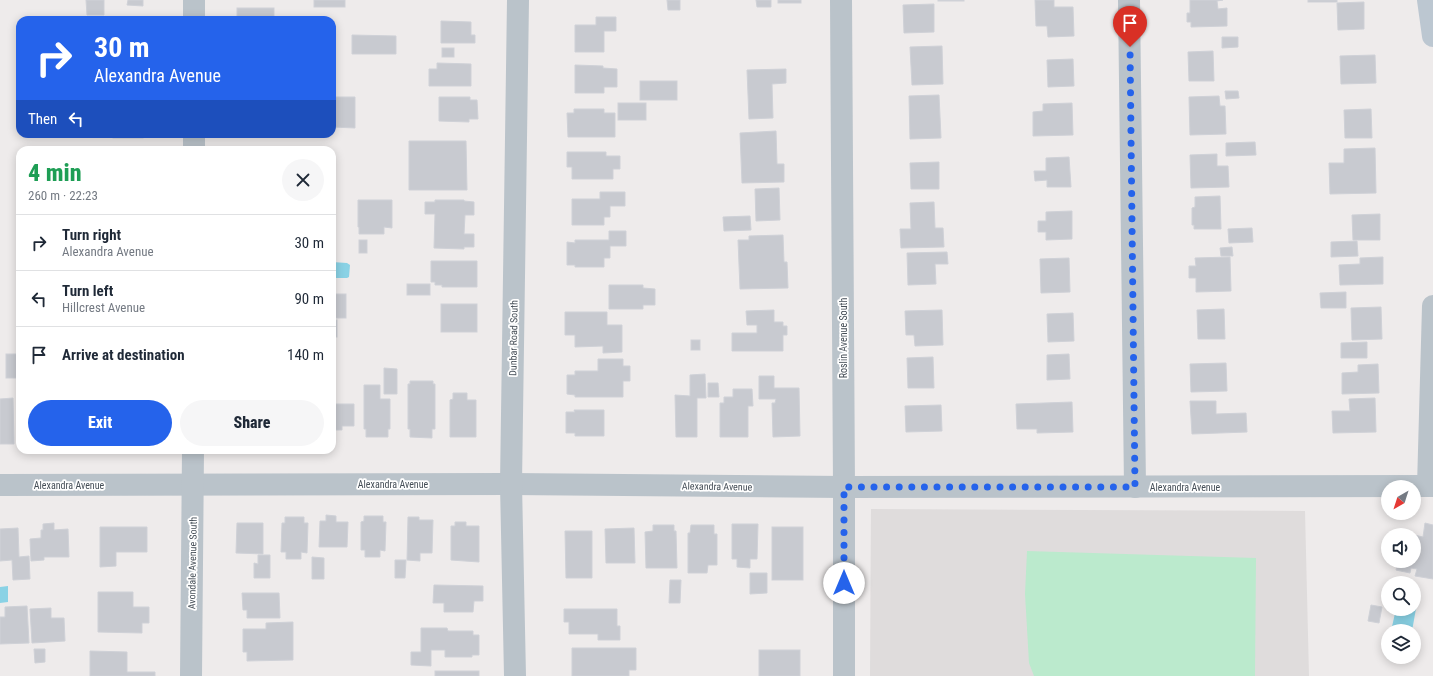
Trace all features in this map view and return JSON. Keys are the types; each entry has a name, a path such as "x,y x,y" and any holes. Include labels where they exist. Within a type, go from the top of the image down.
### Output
{"main road":[{"path":"1428,0 1433,36"}],"street":[{"path":"194,0 194,16"},
{"name":"Dunbar Road South","path":"515,676 511,484 518,0"},
{"name":"Roslin Avenue South","path":"841,0 844,676"},
{"path":"1129,0 1135,487"},
{"path":"1431,486 1433,306"},
{"name":"Avondale Avenue South","path":"191,676 193,454"},
{"name":"Alexandra Avenue","path":"0,485 511,484 844,487 1431,486"}],"shaded area":[{"path":"871,509 1305,511 1309,676 870,676"}],"green space":[{"path":"1027,551 1256,558 1255,676 1034,676 1029,663 1025,594"}],"water":[{"path":"336,262 347,263 350,265 349,277 336,278"},
{"path":"8,586 8,602 0,603 0,587"},
{"path":"1394,616 1415,616 1413,624 1393,624"}],"building":[{"path":"86,0 104,0 104,15 87,15"},
{"path":"128,0 143,0 143,6 127,5"},
{"path":"314,0 345,0 345,7 314,7"},
{"path":"667,0 680,0 680,10 668,10"},
{"path":"756,0 771,0 771,7 757,7"},
{"path":"778,0 801,0 801,3 778,3"},
{"path":"964,0 964,1 938,1"},
{"path":"1035,0 1054,0 1054,7 1073,7 1074,36 1048,37 1047,26 1036,26"},
{"path":"1190,0 1223,0 1217,1 1218,9 1227,8 1227,26 1191,27 1191,22 1187,22 1187,13 1190,13"},
{"path":"1308,0 1337,0 1337,2 1308,2"},
{"path":"1364,2 1364,29 1338,30 1337,3"},
{"path":"934,4 934,32 904,33 903,5"},
{"path":"237,8 274,8 274,16 237,16"},
{"path":"596,17 616,17 616,31 604,31 604,52 575,52 575,25 596,25"},
{"path":"441,21 471,22 471,35 475,35 475,43 441,43"},
{"path":"352,35 396,36 396,54 352,54"},
{"path":"1222,37 1238,37 1238,47 1222,48"},
{"path":"942,46 943,84 912,85 910,47"},
{"path":"442,48 454,48 454,57 442,57"},
{"path":"1213,51 1214,81 1189,81 1188,52"},
{"path":"1375,55 1376,83 1341,84 1340,56"},
{"path":"1073,59 1074,86 1048,87 1047,60"},
{"path":"437,63 471,64 471,86 429,86 429,69 437,69"},
{"path":"575,65 603,66 603,68 617,69 617,87 604,87 604,93 575,93"},
{"path":"786,69 786,83 772,84 773,118 749,119 747,70"},
{"path":"640,81 677,81 677,100 640,100"},
{"path":"1225,91 1238,91 1239,98 1226,99"},
{"path":"939,95 941,138 910,139 909,96"},
{"path":"1219,96 1220,106 1225,106 1226,134 1190,135 1189,97"},
{"path":"336,97 355,97 355,128 336,127"},
{"path":"439,97 470,97 470,100 477,100 478,119 469,119 469,122 439,121"},
{"path":"618,103 646,103 646,120 618,120"},
{"path":"1072,103 1073,135 1033,136 1033,112 1043,111 1043,104"},
{"path":"574,109 604,109 604,113 615,113 615,137 568,137 567,113 574,113"},
{"path":"1371,109 1372,138 1345,138 1344,110"},
{"path":"776,131 777,164 784,164 784,182 742,183 740,133"},
{"path":"409,141 466,141 467,190 409,190"},
{"path":"1255,142 1256,155 1226,156 1226,143"},
{"path":"1375,148 1376,193 1330,194 1329,163 1344,163 1344,149"},
{"path":"567,152 606,152 606,156 620,156 620,169 613,169 613,179 572,179 572,167 567,167"},
{"path":"1217,154 1217,166 1228,166 1229,187 1191,188 1190,155"},
{"path":"1069,157 1071,187 1047,187 1047,180 1035,181 1034,171 1046,171 1046,158"},
{"path":"939,162 939,189 911,189 910,163"},
{"path":"779,188 780,220 756,221 755,189"},
{"path":"600,192 625,192 625,206 610,206 610,217 604,217 604,225 572,225 572,199 600,199"},
{"path":"1220,196 1221,229 1194,229 1194,225 1192,225 1192,208 1195,207 1195,197"},
{"path":"358,200 392,200 392,228 384,227 384,234 359,234"},
{"path":"435,200 464,200 474,202 474,215 465,215 464,234 474,234 474,247 464,247 464,249 434,248 435,214 425,214 425,202 435,202"},
{"path":"934,202 935,228 943,228 944,247 901,248 900,229 911,229 910,203"},
{"path":"1072,211 1072,239 1046,240 1046,232 1038,232 1038,221 1046,221 1046,212"},
{"path":"1380,214 1380,240 1353,240 1352,215"},
{"path":"750,216 751,230 724,231 723,217"},
{"path":"1252,228 1253,242 1229,243 1228,229"},
{"path":"609,231 626,231 626,246 610,246 610,258 604,258 604,267 575,267 575,265 567,265 567,242 575,243 575,240 609,240"},
{"path":"783,235 784,262 787,262 788,288 740,289 738,240 749,240 749,236"},
{"path":"359,240 367,240 367,253 359,253"},
{"path":"1357,241 1358,256 1331,257 1331,242"},
{"path":"1232,247 1233,256 1221,256 1220,248"},
{"path":"947,252 948,264 935,264 936,284 908,285 907,253"},
{"path":"1230,257 1231,291 1196,292 1196,278 1189,278 1189,266 1196,266 1195,258"},
{"path":"1383,257 1383,284 1340,285 1339,265 1360,264 1360,258"},
{"path":"1069,258 1070,292 1041,293 1040,259"},
{"path":"431,261 477,261 477,287 442,287 442,285 435,285 435,282 431,282"},
{"path":"407,284 430,284 430,295 407,295"},
{"path":"609,285 643,285 643,288 655,289 655,305 643,305 643,309 609,309"},
{"path":"1346,292 1346,308 1321,308 1320,293"},
{"path":"336,294 346,294 346,318 336,318"},
{"path":"441,304 477,304 477,332 441,332"},
{"path":"1381,307 1382,339 1352,340 1351,308"},
{"path":"1224,309 1225,339 1198,339 1197,310"},
{"path":"774,310 774,322 783,322 783,326 787,326 787,335 783,335 783,351 732,351 732,333 757,333 757,325 747,325 746,311"},
{"path":"942,310 943,345 915,346 914,335 906,335 905,311"},
{"path":"565,312 607,312 607,325 622,325 622,352 603,353 603,346 575,347 575,335 565,335"},
{"path":"1073,313 1074,341 1048,342 1047,314"},
{"path":"336,320 337,320 336,337"},
{"path":"691,340 700,340 700,350 691,350"},
{"path":"1367,342 1367,358 1341,358 1341,343"},
{"path":"6,354 16,354 16,378 6,378"},
{"path":"1069,354 1070,379 1047,380 1047,355"},
{"path":"933,357 934,388 908,388 907,358"},
{"path":"598,359 623,359 623,366 630,366 630,381 623,381 623,397 575,397 575,395 567,394 567,375 575,375 575,371 598,371"},
{"path":"1226,363 1227,391 1191,392 1190,364"},
{"path":"1378,364 1379,393 1342,394 1342,373 1358,372 1358,365"},
{"path":"384,368 397,369 397,394 384,394"},
{"path":"705,374 706,398 697,398 697,437 676,437 675,395 690,396 690,375"},
{"path":"759,376 774,376 774,388 799,388 800,436 773,437 772,403 775,403 776,399 759,399"},
{"path":"410,381 433,381 433,384 435,384 435,429 432,429 432,438 410,437 410,429 408,429 408,384 410,384"},
{"path":"708,383 718,383 719,397 708,397"},
{"path":"364,385 380,385 380,399 390,399 390,429 388,429 388,437 366,437 366,429 364,429"},
{"path":"733,389 752,389 753,406 748,406 748,437 720,437 720,403 724,403 724,397 733,397"},
{"path":"453,393 467,393 467,400 476,400 476,437 450,437 450,400 453,399"},
{"path":"13,398 14,444 0,444 0,399"},
{"path":"1375,398 1376,432 1333,433 1332,411 1350,411 1349,399"},
{"path":"1190,401 1216,401 1216,414 1246,413 1247,432 1192,434"},
{"path":"1072,402 1073,432 1037,433 1037,429 1017,429 1016,404"},
{"path":"336,404 354,404 354,426 342,426 342,430 336,430"},
{"path":"941,405 942,431 906,432 905,406"},
{"path":"574,410 604,410 604,436 575,436 575,433 566,433 566,412 575,412"},
{"path":"326,515 336,516 336,522 348,522 347,547 319,547 320,521 326,521"},
{"path":"364,516 383,516 383,522 386,522 385,551 380,550 380,557 365,557 365,550 361,550 361,522 364,521"},
{"path":"285,517 304,517 304,523 308,523 307,553 301,552 301,559 286,559 286,552 281,552 282,523 285,523"},
{"path":"408,517 419,517 419,520 433,520 432,553 420,553 420,561 407,560"},
{"path":"455,522 466,522 466,526 479,526 479,562 451,560 451,526 455,526"},
{"path":"54,523 54,530 68,529 69,557 44,557 44,560 31,561 30,539 41,538 43,524"},
{"path":"237,523 263,523 263,554 236,553"},
{"path":"1425,523 1433,525 1433,579 1415,576 1417,569 1411,568 1421,568 1421,537 1423,537"},
{"path":"732,524 758,524 757,559 750,559 750,568 737,567 737,559 732,559"},
{"path":"653,525 674,525 674,531 676,531 677,568 646,568 645,532 653,531"},
{"path":"691,525 714,525 714,534 717,534 717,565 708,565 707,573 688,573 688,533 690,533"},
{"path":"100,527 147,527 147,552 116,552 116,566 100,567"},
{"path":"772,527 803,527 803,580 772,580"},
{"path":"18,528 19,557 29,556 30,579 13,580 12,560 0,561 0,529"},
{"path":"634,528 635,563 606,563 605,529"},
{"path":"565,531 592,531 592,578 566,578"},
{"path":"258,555 270,555 270,578 254,578 254,563 258,564"},
{"path":"312,557 324,558 324,579 312,579"},
{"path":"395,560 406,560 405,578 395,578"},
{"path":"1396,568 1411,568 1410,573 1396,570"},
{"path":"750,573 767,573 767,593 750,594"},
{"path":"670,580 681,580 680,603 669,603"},
{"path":"434,585 483,586 483,601 474,601 473,612 444,612 444,603 433,603"},
{"path":"98,592 133,592 133,607 149,607 149,623 142,623 142,633 98,632"},
{"path":"242,593 279,593 280,618 247,618 247,610 243,610"},
{"path":"1371,605 1381,607 1379,623 1368,621"},
{"path":"27,606 29,643 0,644 0,617 5,617 5,607"},
{"path":"51,608 51,618 64,618 65,641 32,643 30,609"},
{"path":"564,609 617,609 617,626 620,626 620,640 598,640 598,634 569,634 569,622 564,622"},
{"path":"293,622 293,660 247,661 247,652 243,652 243,629 266,629 266,623"},
{"path":"421,628 447,628 448,631 473,631 473,635 479,635 479,655 472,655 472,657 445,657 445,650 431,650 431,666 411,665 411,652 421,652"},
{"path":"572,648 636,648 636,670 629,670 629,676 572,676"},
{"path":"34,649 45,649 45,662 35,663"},
{"path":"759,650 800,650 800,676 759,676"},
{"path":"90,651 127,652 127,672 155,672 155,676 90,676"},
{"path":"435,671 479,671 479,676 435,676"}],"route":[{"path":"844,583 844,487 1135,487 1130,47"}]}
